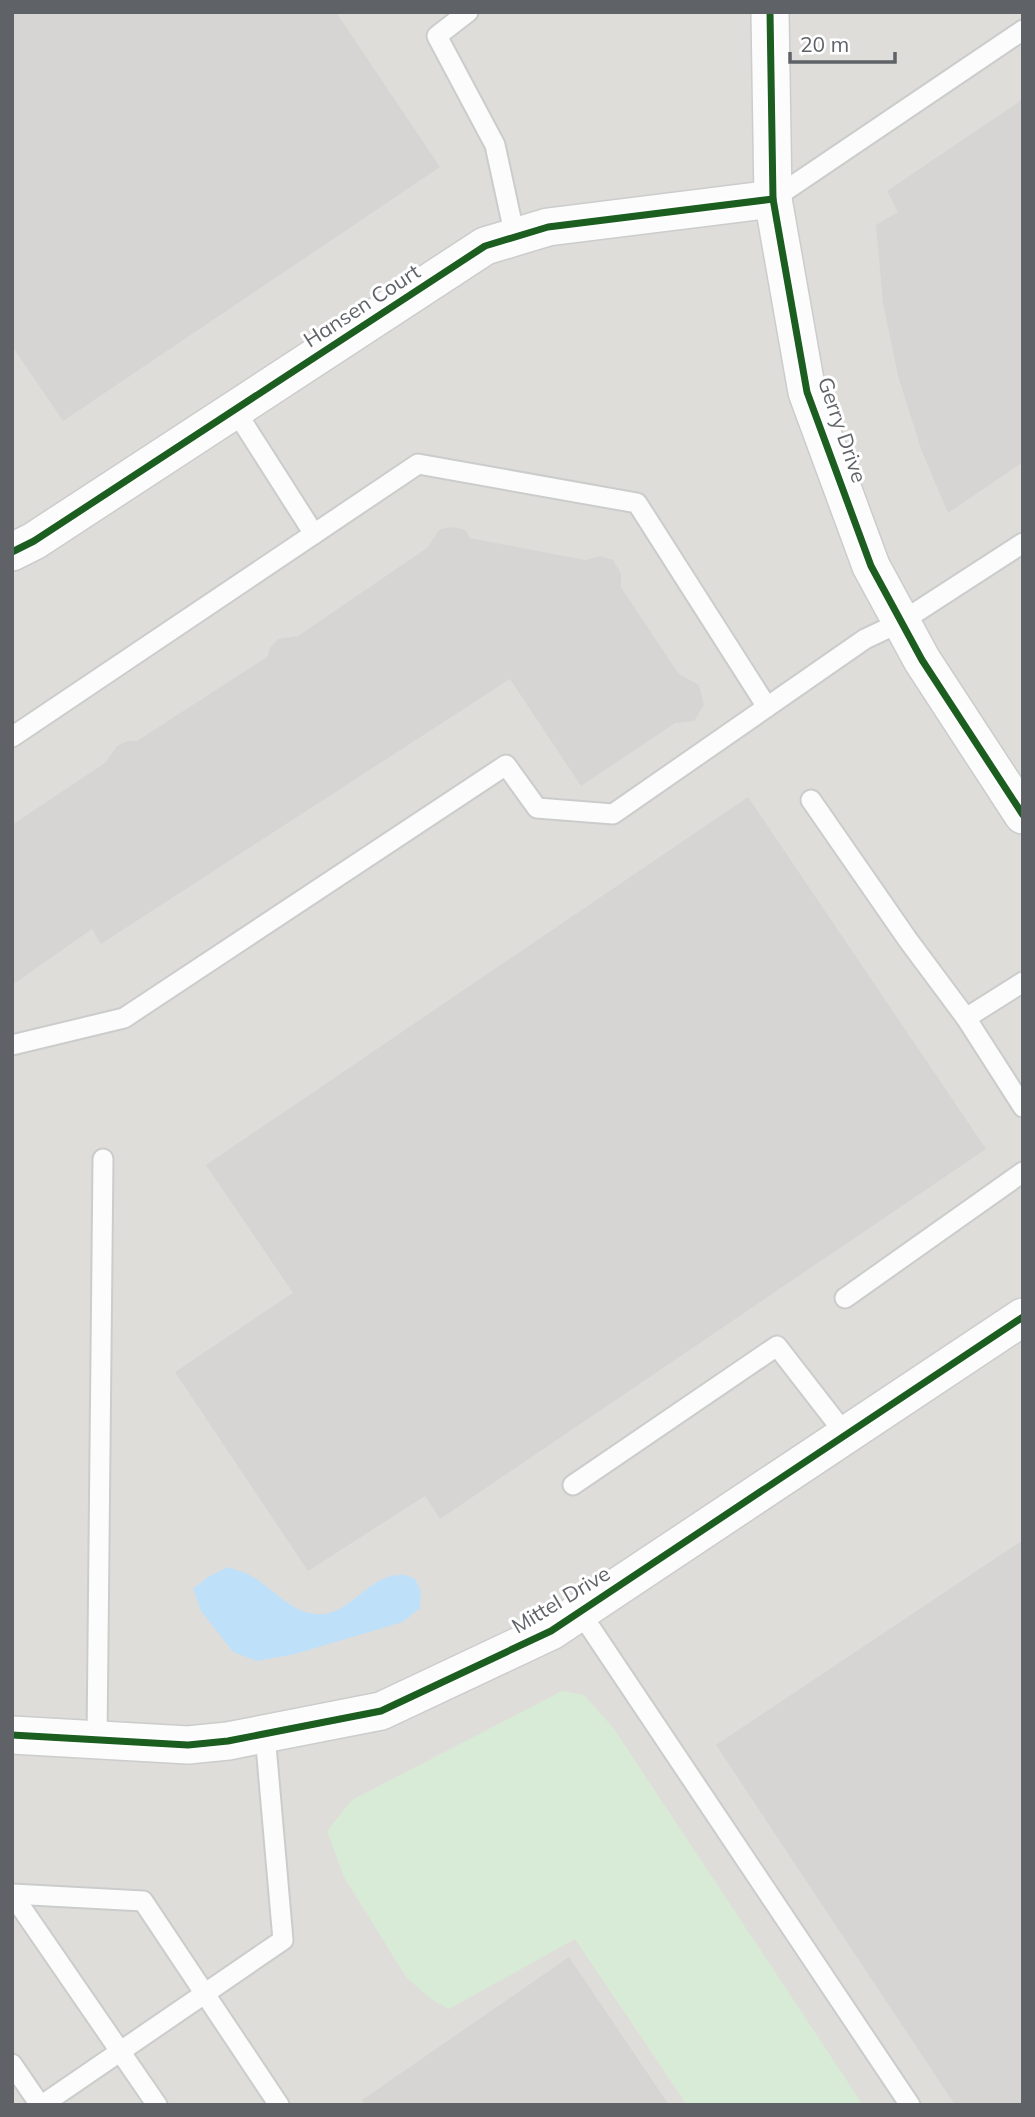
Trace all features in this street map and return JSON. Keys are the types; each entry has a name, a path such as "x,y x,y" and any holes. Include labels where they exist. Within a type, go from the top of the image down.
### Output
{"street":[{"name":"Gerry Drive","path":"770,12 773,199 807,392 871,566 922,660 1023,815"},
{"name":"Hansen Court","path":"12,552 34,541 485,246 548,227 773,199"},
{"name":"Mittel Drive","path":"12,1735 188,1745 228,1741 381,1711 551,1631 1023,1317"}],"lane":[{"path":"468,12 437,36 495,145 514,237"},
{"path":"773,199 1023,30"},
{"path":"235,410 314,534"},
{"path":"12,737 418,464 637,503 767,707"},
{"path":"12,1045 124,1018 506,765 537,808 613,814 865,639 901,622 1023,543"},
{"path":"811,800 966,1018 1023,1107"},
{"path":"966,1018 1023,982"},
{"path":"97,1740 103,1159"},
{"path":"845,1297 1023,1172"},
{"path":"573,1485 777,1346 846,1435"},
{"path":"580,1612 910,2105"},
{"path":"12,2064 41,2105 283,1940 265,1734"},
{"path":"12,1894 143,1901 279,2105"},
{"path":"12,1894 157,2105"}],"shaded area":[{"path":"12,12 1023,12 1023,2105 12,2105"}],"green space":[{"path":"562,1691 584,1695 614,1729 863,2105 687,2105 575,1939 449,2009 431,1999 407,1978 344,1877 327,1831 352,1800"}],"water":[{"path":"228,1567 250,1575 294,1607 313,1614 333,1612 378,1581 405,1575 415,1579 421,1591 420,1608 403,1622 295,1654 257,1661 233,1652 201,1611 193,1589 208,1577"}],"building":[{"path":"12,12 336,12 440,167 63,421 12,346"},
{"path":"1023,99 1023,462 948,513 921,449 898,376 883,303 876,225 898,212 887,191"},
{"path":"453,527 465,530 470,538 585,560 600,556 613,560 621,574 621,587 679,674 699,685 704,705 694,721 675,723 581,786 510,679 101,944 92,929 12,985 12,825 105,763 117,746 127,741 137,741 267,657 270,648 278,639 298,636 427,548 440,529"},
{"path":"748,797 986,1149 440,1519 425,1496 308,1571 175,1372 293,1293 206,1165"},
{"path":"1023,1540 1023,2105 955,2105 716,1745"},
{"path":"569,1957 669,2105 365,2105 362,2100"}],"cycle path":[{"path":"770,12 773,199 807,392 871,566 922,660 1023,815"},
{"path":"12,552 34,541 485,246 548,227 773,199"},
{"path":"12,1735 188,1745 228,1741 381,1711 551,1631 1023,1317"}]}
